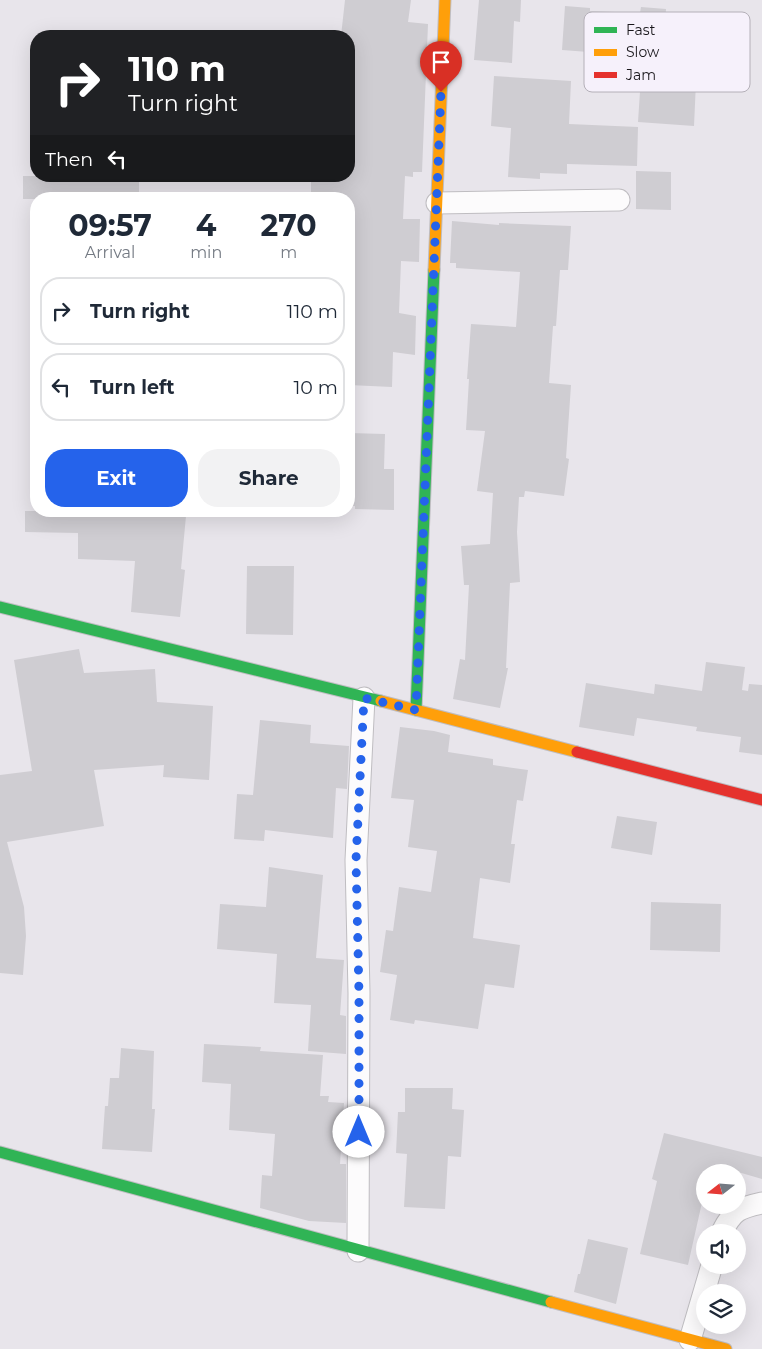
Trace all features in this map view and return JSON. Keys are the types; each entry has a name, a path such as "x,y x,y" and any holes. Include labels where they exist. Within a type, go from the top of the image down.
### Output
{"street":[{"path":"416,710 445,0"},
{"path":"437,203 619,200"},
{"path":"0,607 416,710 762,800"},
{"path":"358,1251 359,994 356,860 364,698"},
{"path":"0,1152 358,1251 726,1349"},
{"path":"727,1224 734,1212 741,1207 762,1202"},
{"path":"690,1340 709,1274"}],"building":[{"path":"345,0 411,0 408,22 428,24 422,172 413,172 413,177 405,176 403,219 420,219 419,262 401,261 399,313 416,316 415,355 393,352 392,387 355,385 355,192 311,192 311,182 355,182 355,30 342,30"},
{"path":"479,0 521,0 520,22 514,21 512,63 474,60"},
{"path":"565,6 590,8 590,11 615,12 584,12 584,52 562,50"},
{"path":"641,7 666,9 666,12 640,12"},
{"path":"494,76 571,81 569,124 638,127 637,166 567,164 567,174 540,173 540,179 508,177 511,128 491,126"},
{"path":"640,92 696,92 694,126 638,122"},
{"path":"636,171 671,172 671,210 636,209"},
{"path":"23,176 30,176 30,182 139,182 139,192 30,192 30,199 23,199"},
{"path":"452,221 499,225 499,223 571,226 568,270 560,270 556,326 553,326 549,383 571,385 566,458 569,459 564,496 525,491 524,497 519,497 517,532 520,582 510,583 506,668 508,668 500,708 453,699 460,659 465,660 469,585 464,585 461,546 490,544 493,493 477,491 485,431 466,430 469,379 467,379 471,324 516,327 520,272 456,268 456,263 450,263"},
{"path":"355,433 385,434 384,469 394,469 394,510 355,509"},
{"path":"25,511 30,511 30,517 186,517 181,569 185,570 180,617 131,612 135,561 78,559 78,533 25,532"},
{"path":"247,566 294,566 293,635 246,634"},
{"path":"79,649 84,673 155,669 157,702 213,706 209,780 163,777 164,765 94,770 104,826 7,842 24,907 26,936 23,975 0,973 0,775 32,771 14,660"},
{"path":"706,662 745,667 742,690 748,691 749,684 762,685 762,755 739,752 741,737 696,731 697,727 637,718 634,736 579,727 586,683 654,694 655,684 702,691"},
{"path":"260,720 311,725 310,743 349,746 347,789 336,788 333,838 265,830 264,841 234,839 237,794 253,795"},
{"path":"400,727 450,735 448,752 493,759 493,765 528,770 523,801 517,800 511,844 515,844 510,883 480,878 473,938 520,945 514,988 485,984 478,1029 415,1020 414,1024 390,1020 397,975 380,972 386,930 393,931 399,887 431,892 437,851 408,847 414,800 391,798"},
{"path":"617,816 657,822 652,855 611,848"},
{"path":"269,867 323,875 316,958 344,960 340,1015 346,1016 346,1054 308,1051 311,1005 274,1003 277,954 217,949 220,904 266,907"},
{"path":"651,902 721,904 720,952 650,950"},
{"path":"204,1044 261,1047 260,1051 323,1055 320,1096 329,1096 328,1102 344,1103 340,1164 346,1164 346,1223 309,1221 260,1208 262,1175 272,1176 275,1134 229,1130 231,1084 202,1082"},
{"path":"121,1048 154,1051 152,1109 155,1109 152,1152 102,1149 105,1106 108,1106 110,1078 119,1078"},
{"path":"405,1088 453,1088 452,1109 464,1110 461,1157 448,1156 445,1209 404,1207 407,1154 396,1153 398,1112 405,1112"},
{"path":"664,1133 762,1157 762,1179 746,1174 746,1164 696,1164 696,1214 699,1214 688,1265 640,1254 657,1181 652,1179"},
{"path":"588,1239 628,1248 616,1304 574,1292"}],"traffic: fast":[{"path":"416,710 434,270"},
{"path":"0,607 381,701"},
{"path":"0,1152 551,1302"}],"traffic: slow":[{"path":"434,270 445,0"},
{"path":"381,701 577,752"},
{"path":"551,1302 726,1349"}],"traffic: jam":[{"path":"577,752 762,800"}],"route":[{"path":"359,1132 359,994 356,860 364,698 416,710 441,92"}]}
